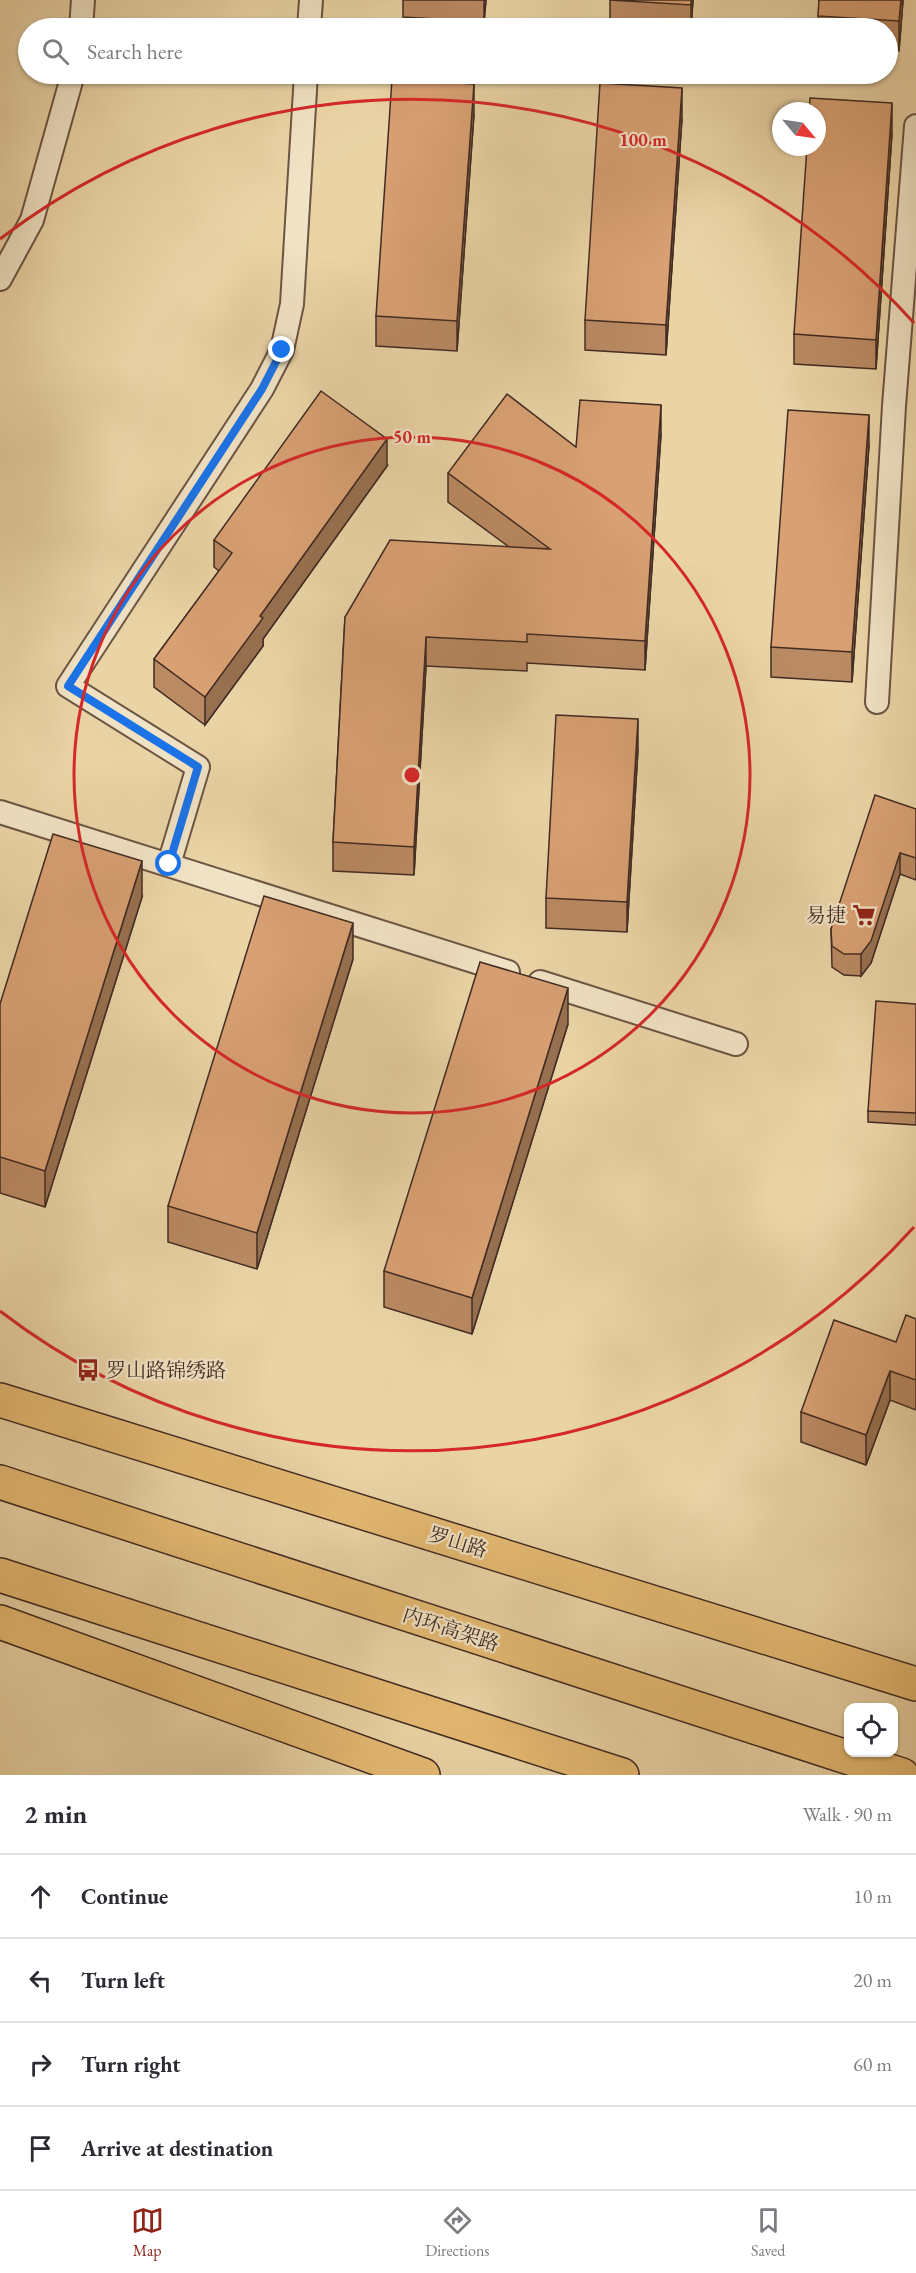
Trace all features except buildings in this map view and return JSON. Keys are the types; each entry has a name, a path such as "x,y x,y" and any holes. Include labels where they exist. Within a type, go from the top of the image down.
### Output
{"main road":[{"name":"罗山路","path":"0,1400 916,1684"},
{"name":"内环高架路","path":"0,1482 902,1775"},
{"path":"0,1575 622,1775"},
{"path":"0,1622 423,1775"}],"lane":[{"path":"82,18 83,0"},
{"path":"310,18 311,0"},
{"path":"0,279 32,220 70,84"},
{"path":"169,864 198,767 68,686 262,389 282,350 292,304 305,84"},
{"path":"877,702 905,407 916,126"},
{"path":"0,812 736,1044"}],"place":[{"name":"易捷","path":"864,915"},
{"name":"罗山路锦绣路","path":"88,1370"}],"route":[{"path":"169,864 198,767 68,686 262,389 282,350"}]}
